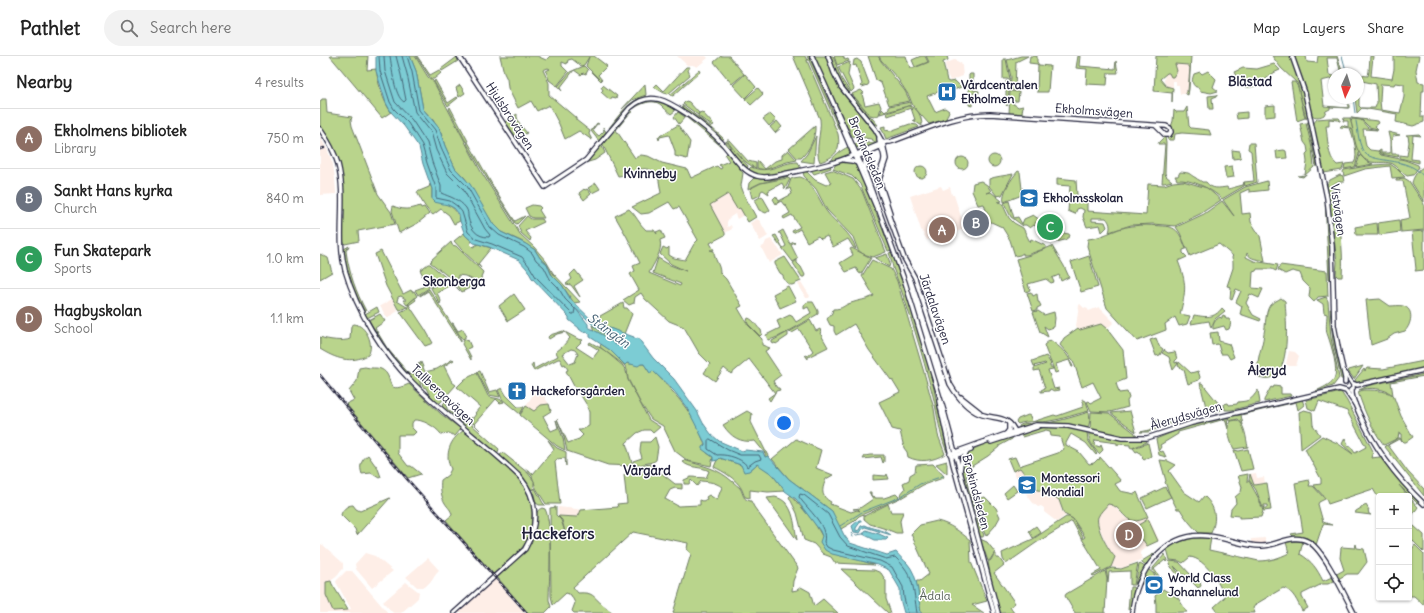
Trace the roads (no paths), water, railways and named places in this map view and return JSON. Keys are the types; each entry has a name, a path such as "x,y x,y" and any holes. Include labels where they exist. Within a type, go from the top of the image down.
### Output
{"street":[{"name":"Hjulsbrovägen","path":"459,56 545,187 586,160 630,108 638,102 649,98 662,99 670,102 700,124 722,143 745,169 752,174"},
{"name":"Brokindsleden","path":"812,56 856,156 866,175 905,282 934,376 953,447 953,455 960,473 998,613"},
{"name":"Järdalavägen","path":"828,56 841,87 875,129 882,145 884,158 877,175 877,182 905,261 915,278 948,378 954,391 976,410 987,416 1010,423 1014,433"},
{"name":"Vistvägen","path":"1292,56 1305,93 1322,171 1329,213 1332,246 1334,325 1343,370 1344,384"},
{"name":"Brokindsleden","path":"824,83 854,147 857,164 887,233"},
{"name":"Ekholmsvägen","path":"837,162 856,156 865,150 953,120 979,115 1156,126"},
{"name":"Tallbergavägen","path":"320,129 338,164 341,183 340,239 343,256 350,282 366,320 388,353 412,382 442,410 517,474 526,484 533,498 535,513 534,525 532,535 524,549 454,613"},
{"name":"Ekholmsvägen","path":"752,174 768,177 813,168 844,160 882,145"},
{"path":"854,147 859,150 865,150"},
{"path":"866,175 865,161 870,151"},
{"path":"844,160 852,161 857,164"},
{"name":"Vistvägen","path":"1343,370 1351,383"},
{"path":"1355,404 1343,387 1344,384 1348,382 1357,384 1424,370"},
{"name":"Brokindsleden","path":"934,376 994,613"},
{"path":"1345,391 1348,392 1366,382"},
{"path":"1351,383 1352,395 1367,431 1401,481 1424,504"},
{"name":"Ålerydsvägen","path":"1330,391 1344,384"},
{"name":"Ålerydsvägen","path":"953,455 1014,433 1046,425 1068,426 1122,438 1141,438 1192,423 1330,391 1341,389 1345,391"},
{"name":"Järdalavägen","path":"999,419 1009,424"},
{"path":"1009,424 1014,433"},
{"path":"1006,434 1009,430 1009,424"},
{"name":"Ålerydsvägen","path":"965,451 1006,434 1014,433"},
{"path":"953,447 965,451 960,473"},
{"path":"1132,613 1134,598 1139,581 1146,568 1156,556 1167,546 1178,540 1190,537 1205,536 1261,546 1293,538 1307,540 1314,545 1323,557 1354,613"}],"water":[{"name":"Stångån","path":"376,56 410,56 416,71 423,109 439,128 455,168 470,184 493,224 501,232 535,250 540,258 547,264 551,274 562,285 571,300 594,322 636,339 638,338 653,358 674,379 697,411 703,423 711,434 719,441 742,451 763,452 765,457 768,456 789,479 832,511 844,535 850,543 887,555 896,552 907,563 914,574 921,613 904,613 900,599 900,589 889,570 878,565 832,554 825,550 820,542 822,536 820,531 796,499 785,491 772,474 757,464 749,471 744,472 741,465 720,458 713,461 713,457 702,449 705,443 687,408 674,391 653,371 651,374 644,364 638,366 627,363 625,365 610,350 590,337 590,334 586,331 583,332 569,320 569,317 532,278 527,269 519,260 489,247 474,243 465,235 459,214 454,208 432,200 432,189 423,164 419,147 404,126 391,112 386,103 376,71","holes":["575,308 601,332 623,342 620,342 622,346 616,345 603,335 588,327 588,324"]},
{"path":"859,520 861,521 856,528 856,531 859,530 861,526 865,525 885,531 891,535 865,527 860,533 854,532 852,526"},
{"path":"866,530 888,538 886,540 875,540 863,534"}],"waterway":[{"path":"1342,56 1345,68"},
{"path":"1354,104 1355,113"},
{"path":"1356,121 1361,146 1366,154 1372,157 1409,165 1424,177"},
{"path":"840,526 862,512 900,497 920,484 943,476"},
{"path":"853,537 851,533 856,535 863,534"}],"railway":[{"path":"320,149 324,148"},
{"path":"320,375 407,479 527,613"}],"place":[{"name":"Vårdcentralen Ekholmen","path":"947,92"},
{"name":"Ekholmsskolan","path":"1029,198"},
{"name":"Sankt Hans kyrka","path":"976,223"},
{"name":"Fun Skatepark","path":"1050,227"},
{"name":"Ekholmens bibliotek","path":"942,230"},
{"name":"Hackeforsgården","path":"517,391"},
{"name":"Montessori Mondial","path":"1027,485"},
{"name":"Hagbyskolan","path":"1129,535"},
{"name":"World Class Johannelund","path":"1154,585"}],"district":[{"name":"Blästad","path":"1250,81"},
{"name":"Kvinneby","path":"650,173"},
{"name":"Skonberga","path":"454,281"},
{"name":"Åleryd","path":"1267,370"},
{"name":"Vårgård","path":"647,470"},
{"name":"Hackefors","path":"558,533"}],"park label":[{"name":"Ådala","path":"935,596"}]}
